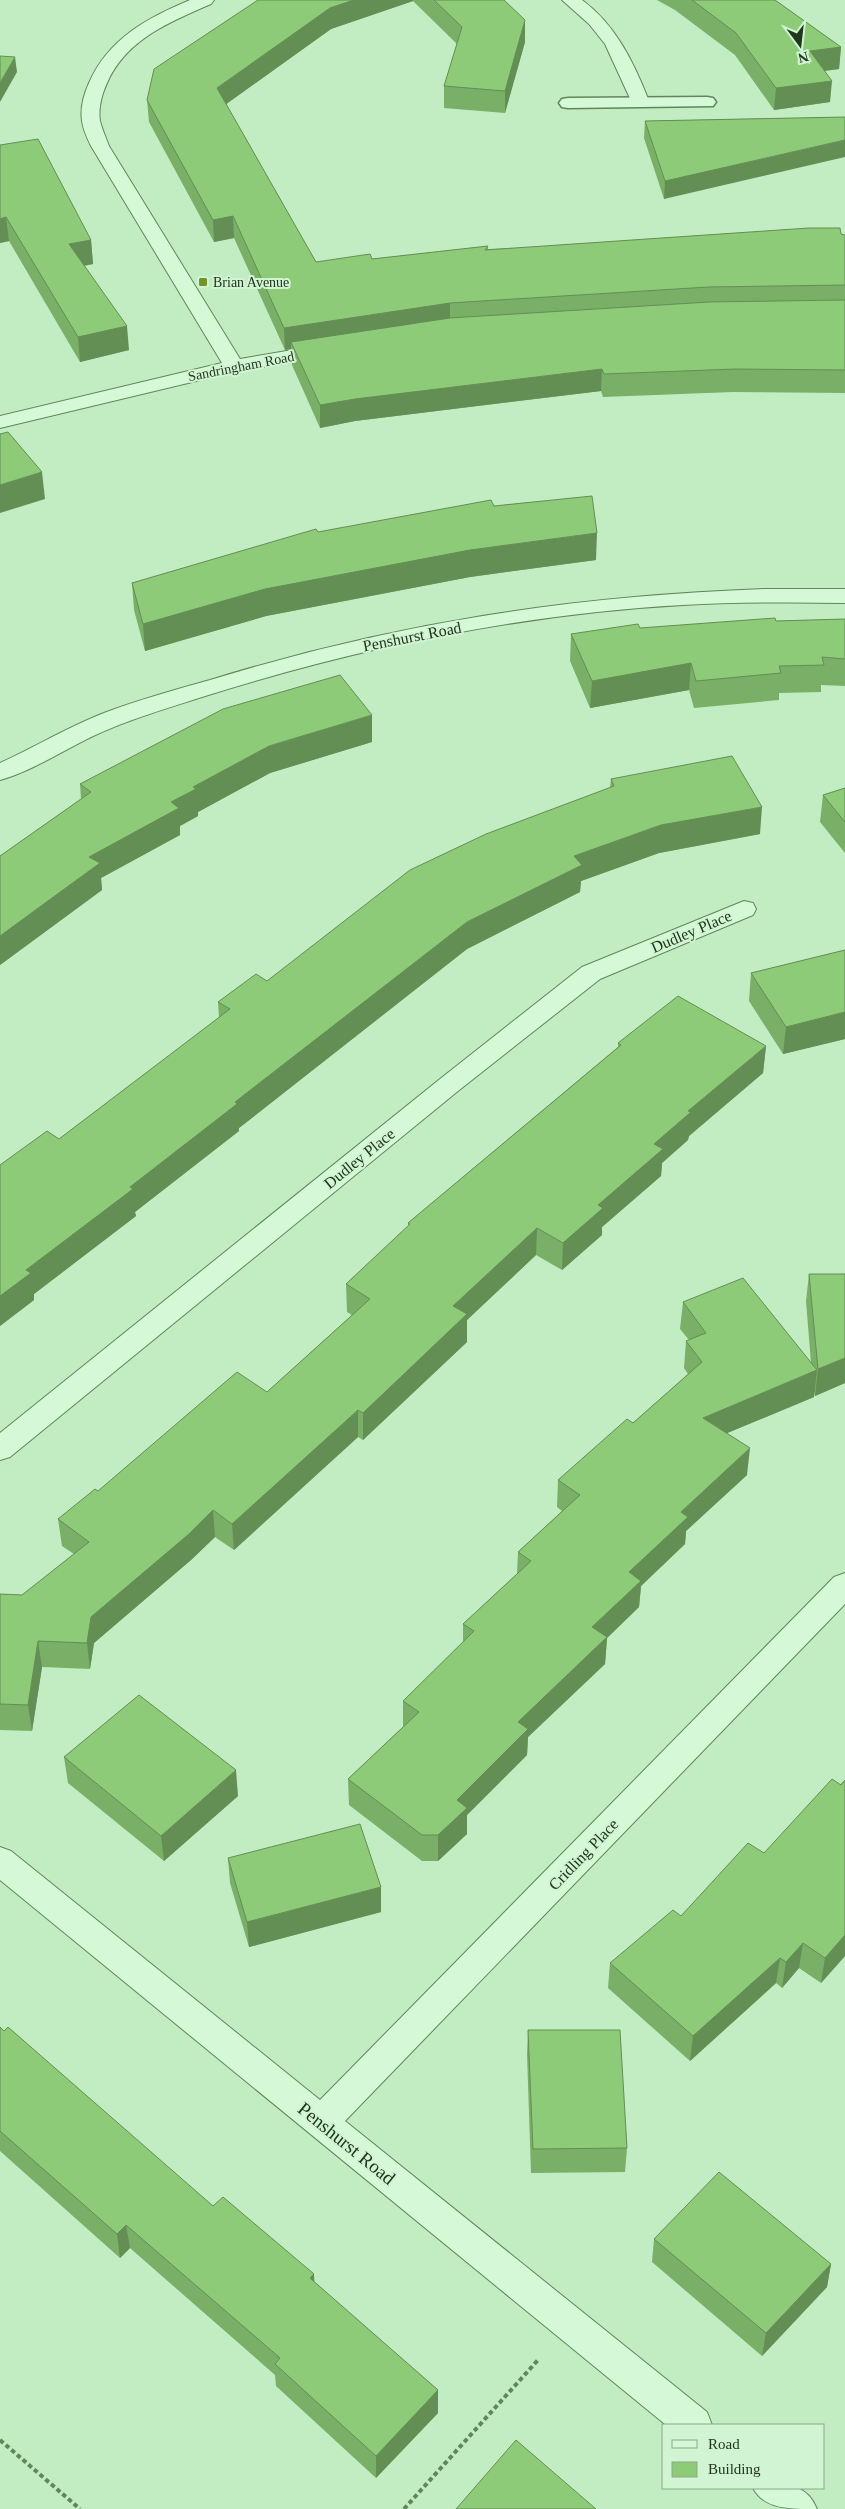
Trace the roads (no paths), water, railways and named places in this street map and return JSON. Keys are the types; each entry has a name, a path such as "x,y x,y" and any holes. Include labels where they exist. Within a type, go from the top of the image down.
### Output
{"street":[{"path":"205,0 140,30 117,50 101,72 92,97 91,120 104,154 234,366"},
{"path":"571,0 586,11 610,38 626,64 640,101"},
{"name":"Sandringham Road","path":"0,422 234,366 344,348"},
{"name":"Penshurst Road","path":"0,772 111,719 261,670 419,632 577,608 695,599 845,596"},
{"name":"Dudley Place","path":"0,1449 449,1085 591,973 744,909"},
{"name":"Cridling Place","path":"321,2122 845,1586"},
{"name":"Penshurst Road","path":"0,1861 693,2424"},
{"path":"772,2489 798,2509"}],"lane":[{"path":"568,103 707,102"}],"place":[{"name":"Brian Avenue","path":"203,282"}]}
